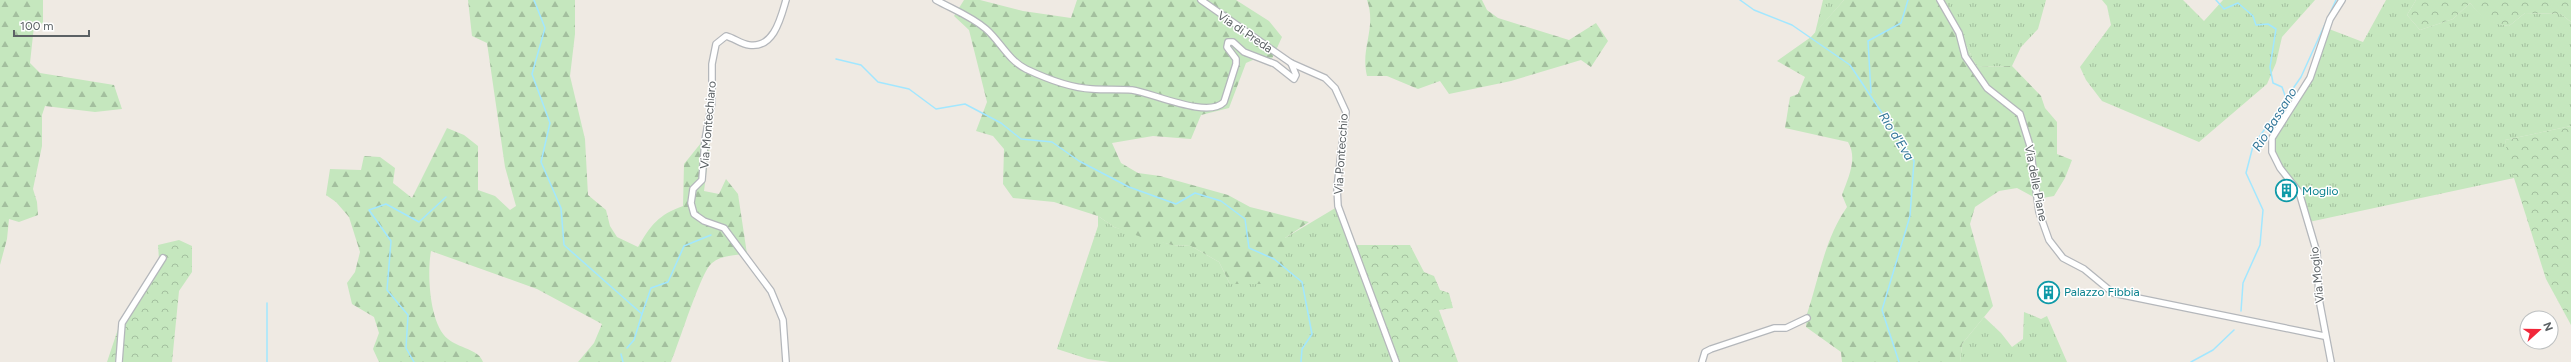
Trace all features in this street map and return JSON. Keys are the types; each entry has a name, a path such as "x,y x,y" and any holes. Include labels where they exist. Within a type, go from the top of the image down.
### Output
{"street":[{"name":"Via Montechiaro","path":"786,0 779,23 770,38 760,44 749,45 726,36 716,44 712,64 712,102 705,140 702,180 693,189 691,203 694,214 704,221 724,228 771,291 783,320 786,362"},
{"path":"936,0 969,17 986,29 1015,62 1026,69 1067,85 1091,89 1132,90 1196,107 1212,108 1220,106 1224,102 1236,64 1236,59 1227,47 1228,42 1233,42 1244,52 1275,64 1290,78 1294,79 1296,76 1291,63"},
{"name":"Via di Preda","path":"1201,0 1291,63"},
{"name":"Via delle Piane","path":"1940,0 1959,33 1965,56 1987,88 2020,114 2030,146 2039,212 2049,240 2063,258 2084,269 2113,293 2324,336"},
{"name":"Via Moglio","path":"2331,362 2324,336 2319,299 2316,253 2299,192 2280,168 2272,152 2272,138 2284,116 2310,78 2330,19 2342,0"},
{"name":"Via Pontecchio","path":"1291,63 1325,78 1335,88 1346,112 1337,188 1338,206 1396,362"},
{"path":"120,362 122,322 163,258"},
{"path":"1702,362 1705,352 1711,349 1774,328 1786,328 1807,318"}],"green space":[{"path":"0,0 43,0 43,23 34,26 30,63 40,73 114,85 122,109 95,112 45,106 42,115 42,146 33,189 37,202 38,215 19,222 9,219 7,239 0,265"},
{"path":"468,0 575,0 575,34 570,76 585,139 588,195 606,210 610,226 617,237 638,247 651,227 661,217 674,209 683,206 684,164 701,143 710,144 704,191 719,194 726,179 738,194 747,254 720,258 712,263 707,269 696,293 671,362 578,362 594,343 602,324 537,289 431,251 429,272 431,297 437,322 442,332 448,339 473,351 481,358 483,362 379,362 373,349 379,333 374,317 352,304 347,283 355,272 360,252 349,217 336,202 326,195 330,169 361,170 364,156 380,157 395,168 393,183 412,198 447,128 464,135 478,146 478,190 495,196 510,210 516,206 505,167 487,43 472,36"},
{"path":"964,0 980,0 1023,11 1071,18 1077,0 1236,0 1269,21 1282,37 1270,63 1255,59 1246,63 1229,108 1201,115 1191,139 1153,136 1112,143 1121,163 1138,173 1160,176 1228,195 1250,207 1309,222 1285,238 1285,264 1268,284 1230,284 1219,262 1191,246 1172,245 1141,237 1114,227 1098,216 1054,202 1013,198 1003,184 1004,149 993,136 976,131 987,102 969,30 954,16"},
{"path":"1367,0 1482,0 1487,10 1498,18 1569,40 1596,23 1608,41 1591,67 1581,60 1511,81 1449,94 1440,81 1418,89 1387,76 1367,76 1365,56 1370,29 1370,10"},
{"path":"1823,0 1844,0 1815,33"},
{"path":"1844,0 1944,0 1977,67 2012,66 2041,96 2045,108 2057,122 2057,154 2072,160 2065,178 2054,196 2037,199 2017,188 1999,191 1975,207 1970,224 1993,306 1962,344 1960,362 1842,362 1841,352 1806,327 1807,314 1823,259 1839,219 1847,207 1842,195 1851,168 1852,155 1848,142 1785,128 1790,97 1798,94 1805,77 1777,61 1811,37"},
{"path":"1944,0 2046,0 2038,29 2021,47 2012,66 1977,67"},
{"path":"2102,0 2183,0 2204,21 2223,0 2315,0 2282,37 2276,63 2267,84 2199,142 2102,101 2086,80 2080,67 2111,25 2107,6"},
{"path":"2386,0 2416,0 2407,15 2420,30 2453,19 2470,3 2487,19 2509,26 2525,13 2561,14 2571,22 2571,126 2505,140 2514,178 2309,222 2301,198 2283,179 2271,155 2277,111 2310,79 2329,29 2363,42"},
{"path":"2416,0 2571,0 2571,22 2561,14 2525,13 2509,26 2502,25 2491,22 2483,17 2470,3 2453,19 2420,30 2407,15"},
{"path":"2571,126 2571,325 2546,279 2508,159 2505,140"},
{"path":"1337,207 1396,362 1110,362 1088,359 1057,349 1098,226 1098,216 1114,227 1172,245 1191,246 1219,262 1230,284 1285,264 1285,238"},
{"path":"179,240 192,246 192,272 179,291 172,362 107,362 119,326 159,259 158,245"},
{"path":"1352,245 1410,245 1424,272 1434,276 1440,290 1449,293 1453,308 1439,310 1458,362 1396,362"},
{"path":"2024,312 2041,319 2047,316 2067,362 1960,362 1962,344 1984,317 2001,333 2012,347 2023,339"}],"waterway":[{"path":"534,0 545,28 532,74 550,123 541,162 561,208 564,245 642,314 634,340 627,348"},
{"name":"Rio d'Eva","path":"1740,0 1754,10 1792,25 1850,65 1914,161 1910,216 1882,310 1899,362"},
{"path":"1871,93 1868,41 1901,23 1908,0"},
{"path":"2216,0 2224,9 2238,3 2253,16 2256,25 2268,24 2276,29 2270,67 2273,83 2282,87 2286,98"},
{"name":"Rio Bassano","path":"2241,311 2243,283 2260,245 2263,210 2246,173 2253,146 2301,77 2336,0"},
{"path":"836,59 861,65 878,82 909,89 936,109 965,104 1001,123 1021,139 1052,142 1079,161 1129,187 1176,204 1195,193 1221,201 1245,219 1249,248 1274,259 1302,282 1312,334 1302,349 1301,362"},
{"path":"414,362 406,348 408,315 387,290 391,241 369,210 386,204 419,222 446,197"},
{"path":"642,314 651,288 668,282 684,246 711,235"},
{"path":"267,303 267,362"},
{"name":"Rio Bassano","path":"2191,362 2213,350 2234,330"},
{"path":"621,354 623,362"}],"place":[{"name":"Moglio","path":"2287,191"},
{"name":"Palazzo Fibbia","path":"2048,292"}]}
